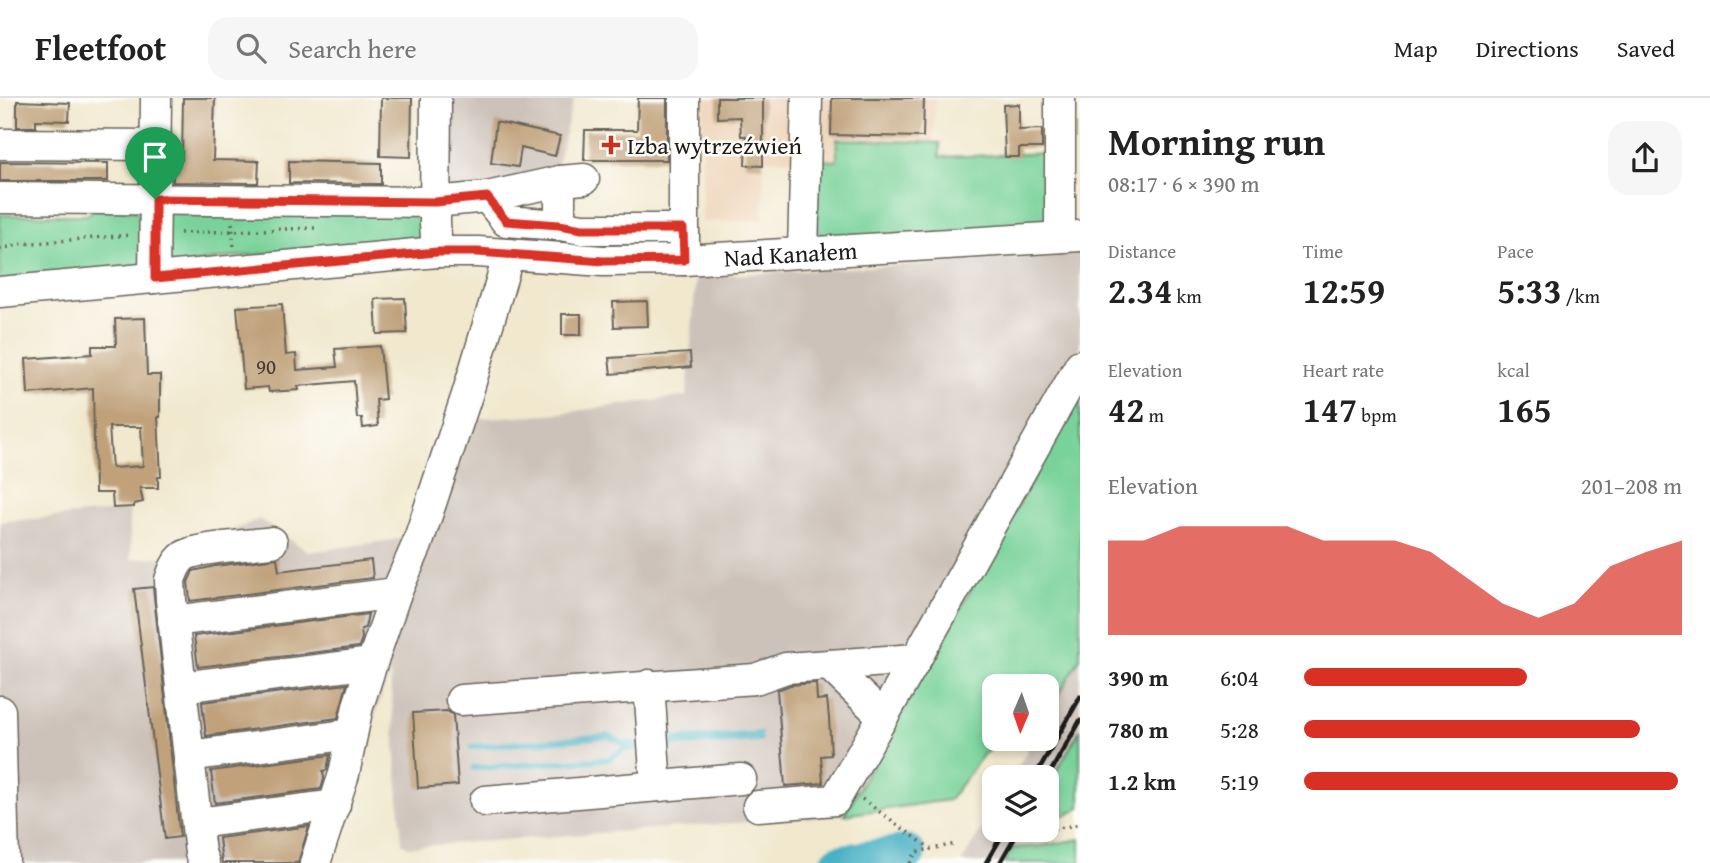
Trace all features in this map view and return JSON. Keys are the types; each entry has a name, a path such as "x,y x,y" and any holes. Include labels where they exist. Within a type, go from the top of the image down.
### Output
{"street":[{"path":"155,278 156,98"},
{"path":"436,98 437,252"},
{"path":"684,98 684,260"},
{"path":"803,252 807,98"},
{"path":"1060,98 1070,236"},
{"path":"0,144 156,145"},
{"path":"0,198 435,202 487,197 572,180 559,225"},
{"path":"487,197 506,221 582,229 683,229"},
{"name":"Nad Kanałem","path":"0,292 437,252 603,261 684,260 1070,236"},
{"path":"315,863 344,774 372,663 396,593 417,545 467,395 509,254"},
{"path":"758,806 835,800 1080,365"},
{"path":"204,863 197,823 170,580 176,565 184,556 197,551 272,542"},
{"path":"173,621 396,593"},
{"path":"461,700 755,679 786,668 916,659"},
{"path":"181,687 372,663"},
{"path":"828,665 883,717"},
{"path":"649,685 656,786"},
{"path":"0,710 4,863"},
{"path":"189,756 352,734"},
{"path":"485,801 741,779"},
{"path":"197,823 335,804"}],"path":[{"path":"230,200 236,271"},
{"path":"0,249 22,244 155,233 327,227"},
{"path":"843,786 931,849"},
{"path":"1059,828 1080,824"},
{"path":"911,863 916,852 956,844"}],"shaded area":[{"path":"447,98 574,98 547,204 446,202"},
{"path":"703,98 935,98 933,142 837,139 837,161 764,159 763,220 702,222"},
{"path":"1080,252 1080,396 844,815 408,847 402,843 390,672 322,863 0,863 0,522 129,510 131,559 172,556 259,519 309,552 435,534 470,419 562,413 687,396 696,277 1005,259"},
{"path":"1080,658 1080,730 1059,767 1019,765 1027,751 1059,751 1059,695"},
{"path":"982,829 982,842 1016,842 1004,863 961,863"}],"green space":[{"path":"837,139 940,143 940,157 1050,153 1049,226 826,241 817,229 818,160 837,161"},
{"path":"99,205 146,213 142,269 0,287 0,215 87,215"},
{"path":"420,209 423,238 407,249 398,241 233,257 169,267 165,210"},
{"path":"1080,396 1080,658 1059,695 1059,674 982,674 982,751 988,751 949,800 844,815"},
{"path":"1080,730 1080,808 1067,815 1059,815 1059,767"},
{"path":"1080,839 1080,863 1004,863 1013,848"}],"building":[{"path":"183,98 215,98 213,160 259,161 258,183 173,182 173,160 182,160"},
{"path":"381,98 412,98 411,157 380,156"},
{"path":"638,98 667,98 667,160 584,160 585,130 637,130"},
{"path":"717,98 763,98 763,166 745,165 746,136 741,136 740,117 717,118"},
{"path":"832,98 924,98 923,137 831,135"},
{"path":"17,101 70,103 69,121 36,120 36,127 17,127"},
{"path":"1019,104 1019,130 1042,129 1042,148 1019,148 1019,157 1005,157 1003,105"},
{"path":"496,122 560,136 555,156 521,148 518,167 491,163"},
{"path":"289,161 381,163 381,184 289,183"},
{"path":"0,162 108,163 108,181 0,181"},
{"path":"405,298 407,333 377,334 375,299"},
{"path":"647,301 648,326 614,327 613,302"},
{"path":"282,304 286,355 296,354 297,370 337,367 335,349 380,346 385,399 376,400 378,426 363,428 362,418 357,418 354,381 298,386 299,390 269,392 268,387 244,389 237,307"},
{"path":"562,314 581,314 581,335 562,335"},
{"path":"145,318 147,375 160,375 158,417 161,477 158,477 158,488 140,488 143,502 134,504 134,507 113,508 112,493 95,493 93,388 28,394 26,359 92,354 92,346 116,346 115,319","holes":["109,427 141,427 143,466 112,468"]},
{"path":"690,353 691,367 611,374 609,358"},
{"path":"277,558 279,571 371,560 373,578 190,601 188,582 193,571"},
{"path":"153,587 180,837 165,839 134,589"},
{"path":"368,614 365,628 361,629 359,647 198,667 194,636"},
{"path":"816,683 817,700 827,699 829,718 831,755 821,756 823,783 785,786 777,690 790,685"},
{"path":"347,684 338,718 206,736 202,702"},
{"path":"447,711 453,715 458,785 418,788 413,713"},
{"path":"330,755 327,770 323,771 321,789 215,803 211,771"},
{"path":"309,826 298,863 222,863 219,838"}],"waterway":[{"path":"660,741 759,734"},
{"path":"472,747 609,736 624,744 646,742"},
{"path":"663,745 759,739"},
{"path":"474,768 609,759 624,749 647,747"},
{"path":"839,863 907,853"}],"railway":[{"path":"1042,765 1080,697"},
{"path":"1055,765 1080,721"},
{"path":"986,863 998,842"},
{"path":"1000,863 1012,842"}],"place":[{"name":"Izba wytrzeźwień","path":"611,145"}],"route":[{"path":"487,197 506,221 582,229 683,229 684,260 603,261 478,252 437,252 155,278 155,199 435,202 487,197"}]}
